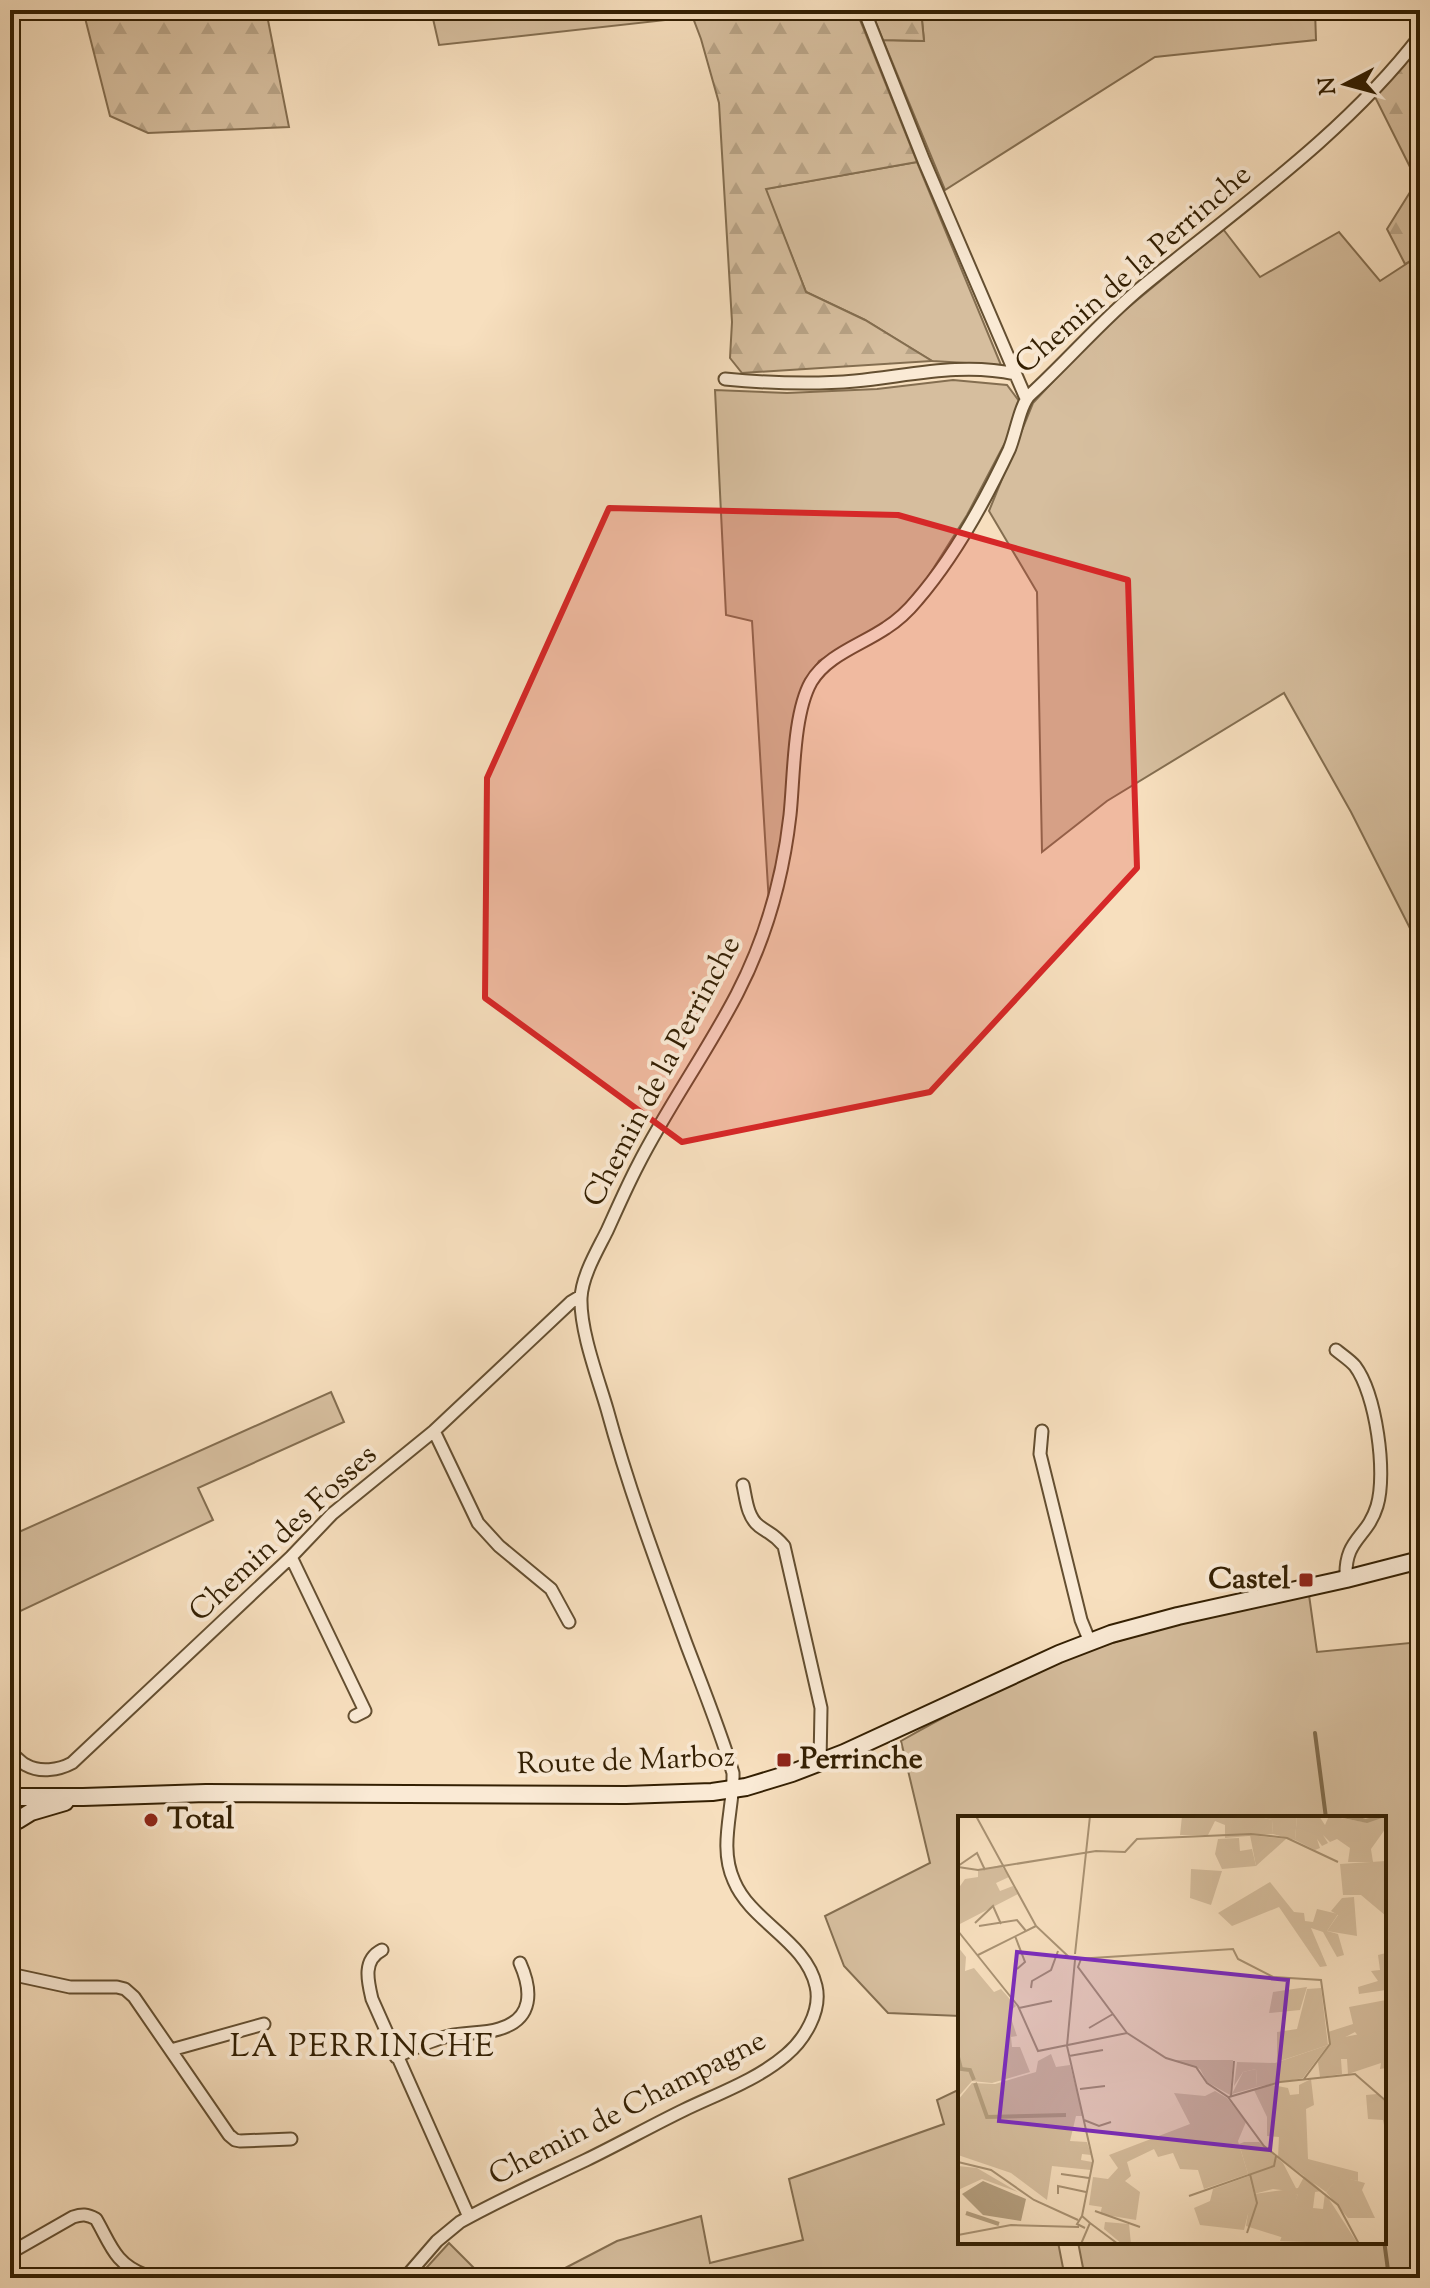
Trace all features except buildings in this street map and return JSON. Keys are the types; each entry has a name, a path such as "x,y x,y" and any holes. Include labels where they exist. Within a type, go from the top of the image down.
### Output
{"main road":[{"name":"Route de Marboz","path":"12,1794 83,1797 206,1793 626,1795 733,1789 820,1763 1090,1642 1140,1625 1420,1560"},
{"path":"12,1794 18,1804 14,1827"},
{"name":"Route de Marboz","path":"14,1827 31,1812 83,1797"}],"street":[{"path":"864,10 1025,396"},
{"name":"Chemin de la Perrinche","path":"733,1789 733,1773 727,1753 634,1501 593,1359 581,1296 583,1283 639,1163 730,1006 758,949 782,867 799,728 812,680 840,654 898,620 930,583 969,527 986,496 1012,443 1025,396 1045,382 1106,318 1269,185 1328,132 1378,84 1420,36"},
{"path":"725,379 810,384 965,368 996,369 1015,374"},
{"name":"Chemin des Fosses","path":"10,1753 25,1765 38,1769 57,1769 72,1763 291,1557 332,1514 434,1431 581,1296"},
{"path":"1336,1350 1354,1365 1365,1384 1381,1451 1377,1506 1365,1530 1351,1546 1345,1562 1346,1579"},
{"path":"434,1431 478,1523 499,1546 551,1589 569,1622"},
{"path":"1042,1431 1040,1454 1081,1620 1090,1642"},
{"path":"743,1485 751,1517 758,1526 774,1534 784,1546 821,1708 820,1763"},
{"path":"291,1557 365,1711 355,1716"},
{"name":"Chemin de Champagne","path":"405,2278 447,2231 469,2217 774,2065 808,2028 817,1998 816,1983 810,1970 745,1899 733,1880 726,1835 733,1789"},
{"path":"382,1950 376,1952 368,1966 369,1988 376,2011 469,2217"},
{"path":"396,2057 437,2039 499,2029 516,2020 527,2005 529,1995 520,1963"},
{"path":"10,1974 70,1987 125,1989 134,1997 229,2135 235,2140 291,2139"},
{"path":"171,2050 264,2024"},
{"path":"10,2253 73,2217 89,2215 96,2219 125,2266 145,2275"}],"highlighted area":[{"path":"609,508 898,515 1128,580 1137,868 930,1092 682,1142 485,998 487,778"}],"green space":[{"path":"83,10 266,10 289,127 148,133 110,116"},
{"path":"431,10 690,10 693,17 439,45"},
{"path":"690,10 856,10 917,162 766,189 806,292 865,320 932,361 742,373 730,358 732,322 719,103"},
{"path":"871,10 921,10 924,41 883,40"},
{"path":"921,10 1315,10 1316,40 1155,57 945,190 883,40 924,41"},
{"path":"1420,43 1420,255 1405,264 1387,229 1417,181 1375,97"},
{"path":"917,162 1001,365 932,361 865,320 806,292 765,189"},
{"path":"1223,229 1260,277 1339,232 1380,281 1420,255 1420,948 1351,812 1284,693 1107,801 1042,852 1037,592 989,511 1033,403 1101,330"},
{"path":"953,380 1007,385 1019,401 1008,437 967,515 921,588 895,616 819,661 802,689 784,836 769,904 752,621 726,615 715,390 787,393 877,389"},
{"path":"331,1392 344,1422 198,1488 213,1520 10,1616 10,1536"},
{"path":"1309,1595 1317,1652 1420,1642 1420,2278 1085,2278 1078,2244 1386,2244 1386,1816 958,1816 958,2016 888,2013 844,1966 825,1916 930,1863 901,1741 985,1696 1072,1657 1159,1629"},
{"path":"958,2090 958,2244 1058,2244 1065,2278 546,2278 617,2241 701,2216 710,2263 803,2240 789,2179 944,2124 937,2100"},
{"path":"449,2243 484,2278 417,2278"}],"waterway":[{"path":"1315,1733 1326,1816"},
{"path":"1385,2244 1389,2278"}],"place":[{"name":"Castel","path":"1306,1580"},
{"name":"Perrinche","path":"784,1760"},
{"name":"Total","path":"151,1820"}],"district":[{"name":"LA PERRINCHE","path":"363,2048"}]}
